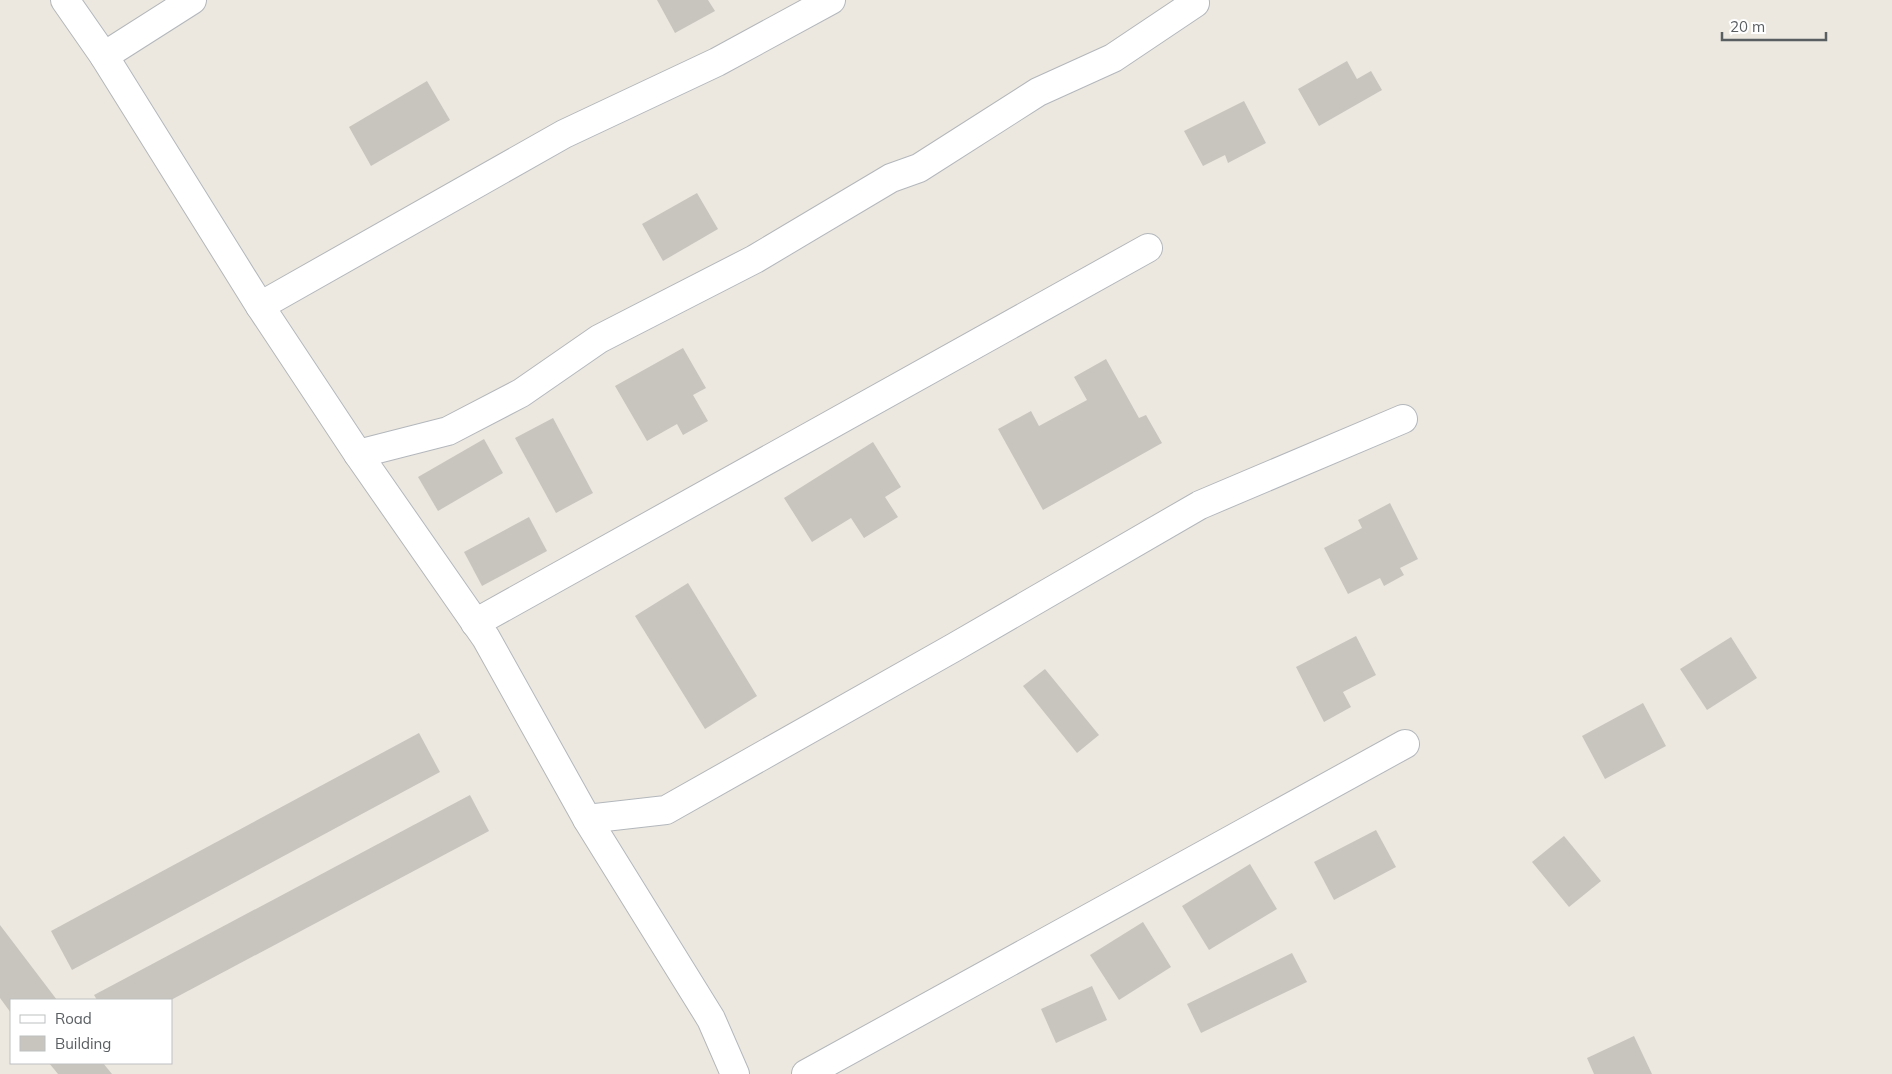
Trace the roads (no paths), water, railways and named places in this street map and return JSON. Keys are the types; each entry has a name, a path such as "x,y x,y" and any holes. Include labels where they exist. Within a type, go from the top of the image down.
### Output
{"street":[{"path":"65,0 104,56 260,306 358,454 486,638 587,819 711,1019 735,1074"},
{"path":"104,56 192,0"},
{"path":"260,306 564,134 717,62 831,0"},
{"path":"358,454 448,432 521,393 599,339 756,259 891,178 919,168 1038,92 1112,58 1195,3"},
{"path":"475,623 1148,248"},
{"path":"587,819 666,810 1200,505 1403,419"},
{"path":"806,1074 1405,744"}]}
